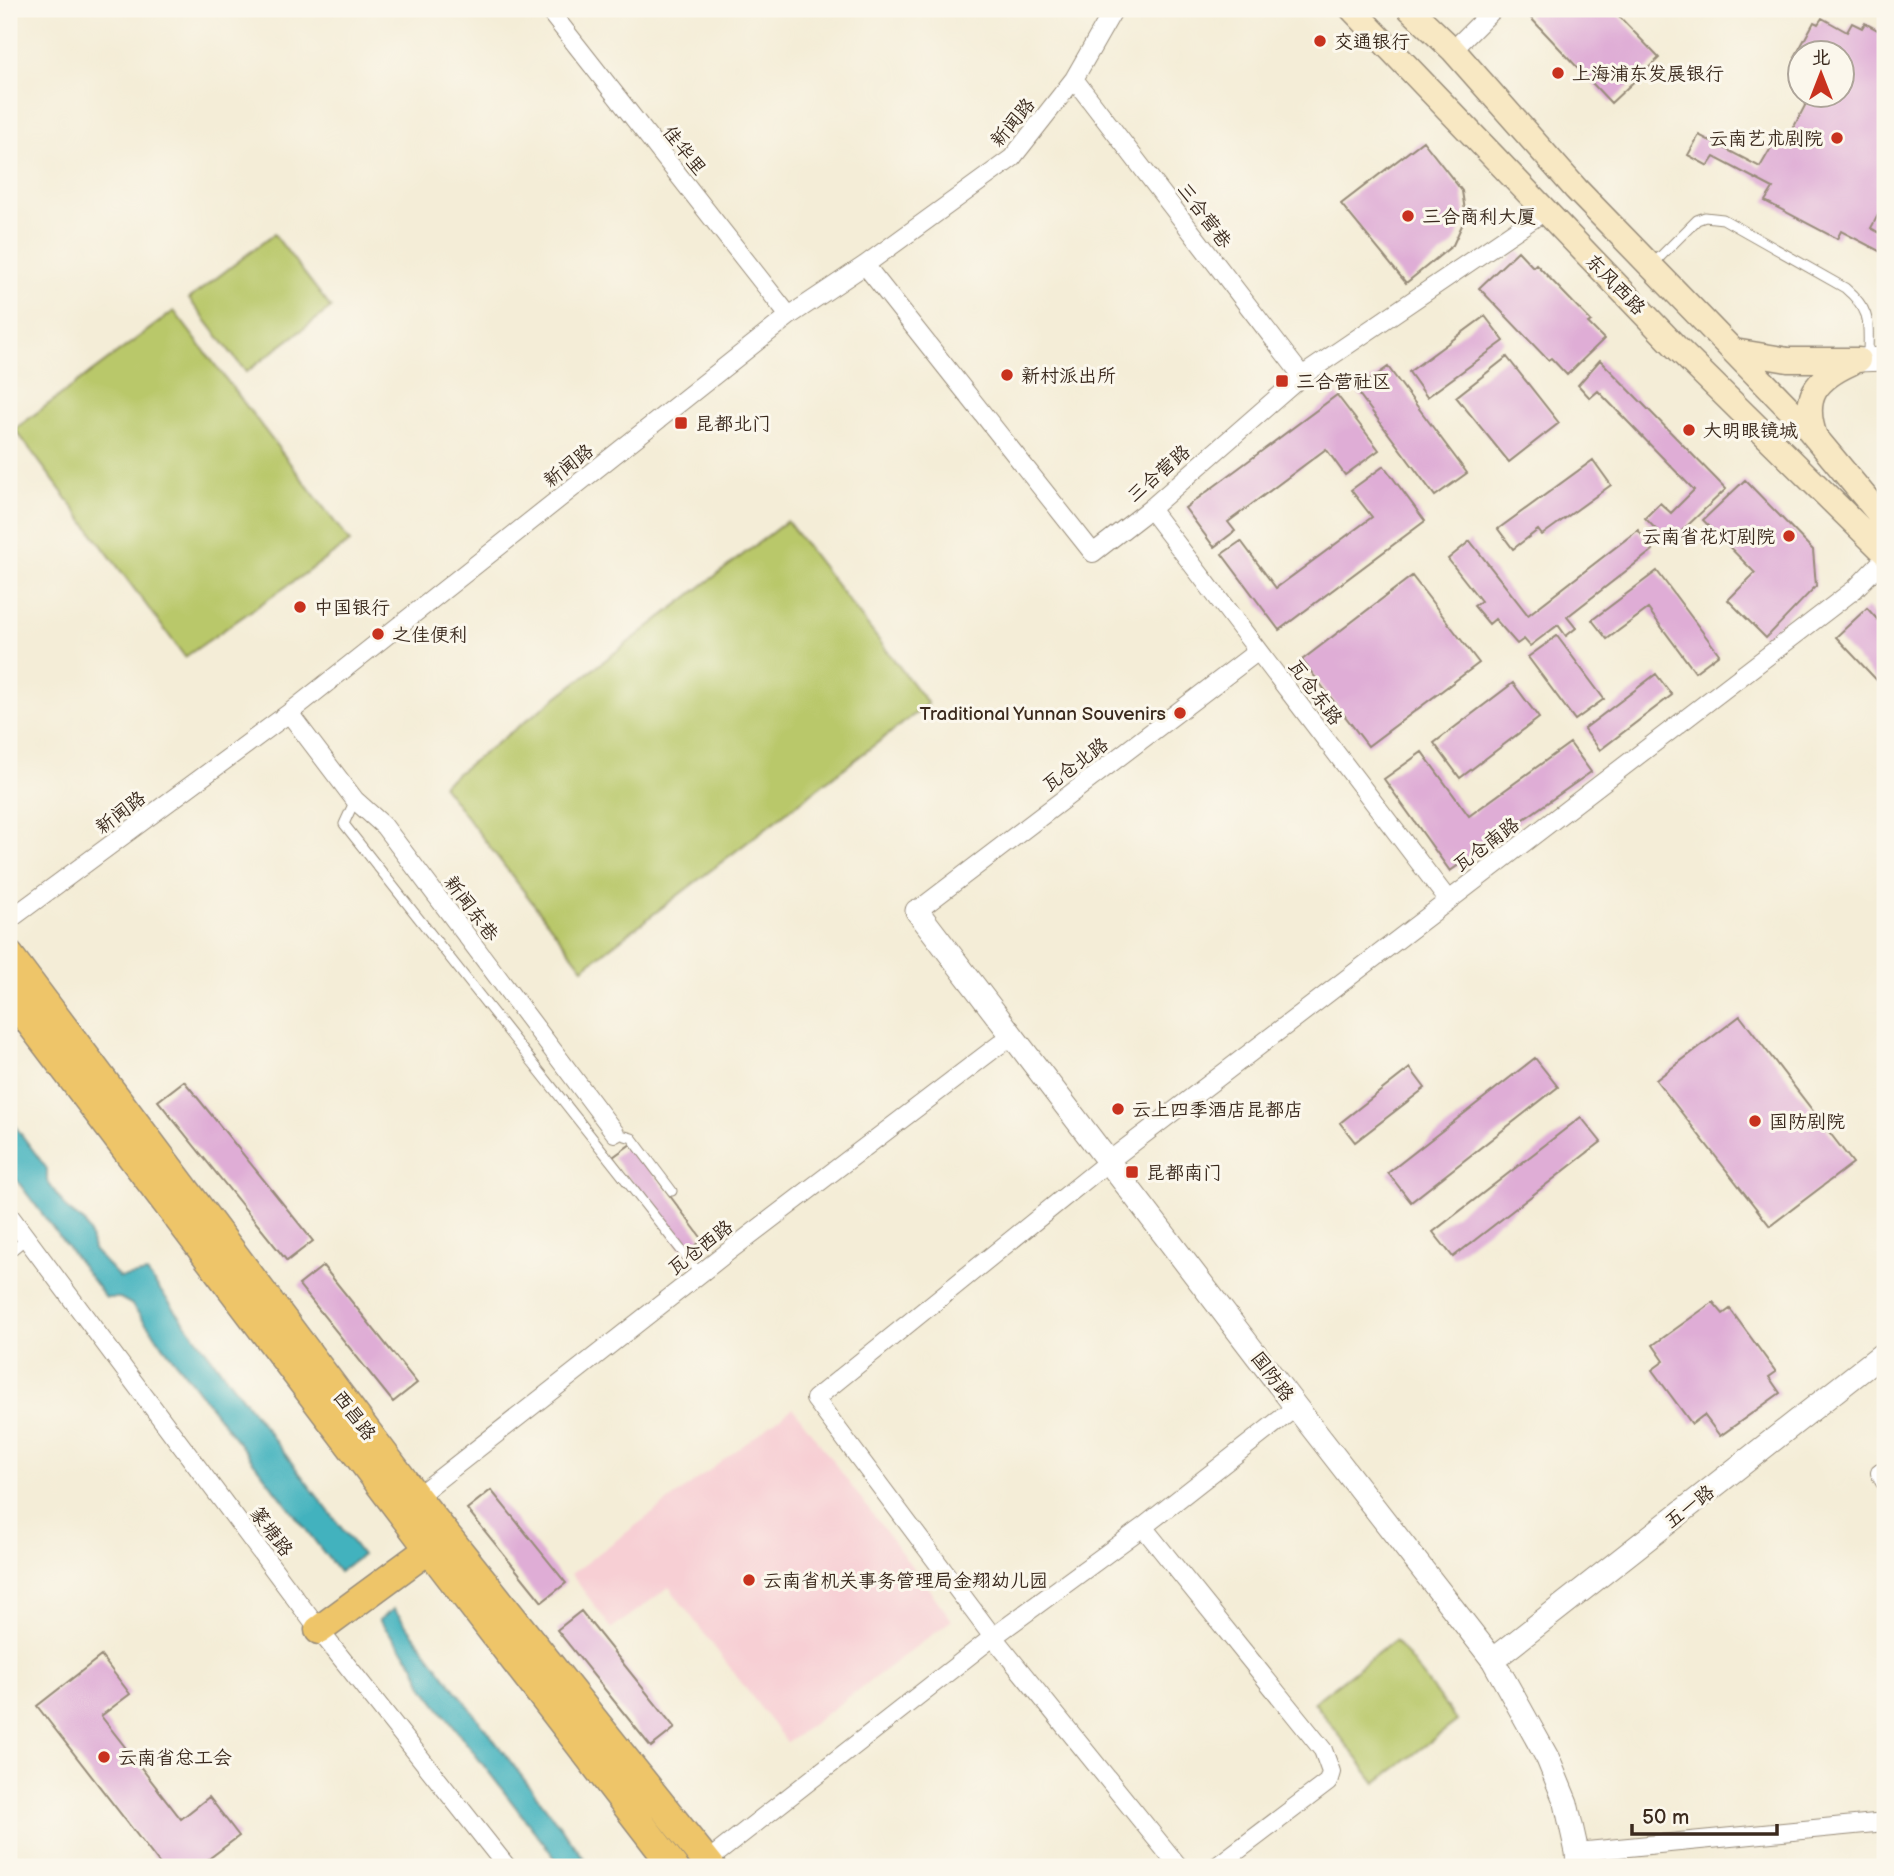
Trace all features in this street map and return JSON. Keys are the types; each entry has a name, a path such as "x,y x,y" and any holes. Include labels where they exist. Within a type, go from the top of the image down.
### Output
{"main road":[{"name":"东风西路","path":"1352,9 1676,347 1885,556"},
{"name":"东风西路","path":"1410,9 1453,50 1576,189 1815,437 1885,521"},
{"path":"1734,351 1788,360 1871,359"},
{"path":"1815,437 1811,406 1820,381 1831,372 1871,359"},
{"name":"西昌路","path":"9,956 416,1497 708,1864"},
{"name":"西昌路","path":"9,995 674,1867"},
{"path":"319,1630 429,1549"}],"street":[{"name":"佳华里","path":"548,9 789,316"},
{"name":"新闻路","path":"9,920 289,713 789,316 865,265 1012,158 1074,79 1114,9"},
{"path":"1453,50 1494,9"},
{"name":"三合营巷","path":"1074,79 1302,376"},
{"name":"三合营路","path":"865,265 1093,553 1150,509 1302,376 1546,210"},
{"name":"瓦仓东路","path":"1150,509 1448,900"},
{"name":"瓦仓南路","path":"993,1637 816,1399 1110,1161 1856,589 1885,556"},
{"name":"瓦仓北路","path":"917,911 1258,651"},
{"name":"新闻东巷","path":"289,713 355,800 384,826 615,1133"},
{"name":"国防路","path":"917,911 1493,1660 1548,1759 1566,1804 1578,1860"},
{"name":"瓦仓西路","path":"416,1497 700,1274 1012,1035"},
{"name":"篆塘路","path":"9,1215 319,1630 507,1867"},
{"name":"五一路","path":"1493,1660 1885,1352"},
{"path":"708,1864 993,1637 1143,1527 1296,1407"},
{"path":"1143,1527 1323,1750 1331,1772 1328,1783 1216,1867"},
{"path":"993,1637 1179,1867"},
{"path":"1578,1860 1885,1822"}],"lane":[{"path":"1651,265 1697,220 1714,216 1723,219 1845,288 1858,299 1867,314 1871,359"},
{"path":"355,800 344,824 700,1274"},
{"path":"615,1133 632,1138 672,1191"},
{"path":"9,1253 26,1239"}],"shaded area":[{"name":"云南省机关事务管理局金翔幼儿园","path":"793,1408 952,1620 787,1743 669,1587 612,1629 571,1574"}],"green space":[{"path":"274,234 331,308 246,372 189,299"},
{"path":"174,311 350,542 185,657 15,429"},
{"path":"787,521 928,704 583,968 442,785"},
{"path":"1395,1640 1457,1721 1376,1783 1314,1702"}],"water":[{"path":"9,1118 47,1169 47,1181 68,1210 84,1222 93,1250 120,1278 147,1273 362,1555 339,1572 131,1304 120,1298 106,1298 9,1170"},
{"path":"394,1609 591,1867 562,1867 424,1688 415,1666 379,1620"}],"building":[{"path":"1535,9 1612,9 1659,58 1611,103 1528,15"},
{"name":"云南艺术剧院","path":"1822,18 1847,32 1852,23 1862,28 1865,23 1885,34 1885,186 1880,196 1885,202 1871,228 1885,236 1885,254 1841,231 1837,239 1765,201 1773,188 1714,157 1708,166 1688,155 1699,135 1760,167 1775,141 1784,146 1804,108 1856,108 1856,38 1805,38 1814,22 1818,24"},
{"name":"三合商利大厦","path":"1423,141 1462,191 1464,221 1453,245 1406,283 1341,204"},
{"path":"1518,251 1533,267 1536,264 1591,321 1588,323 1604,339 1567,375 1551,358 1548,360 1479,288"},
{"path":"1485,316 1504,341 1427,397 1409,372"},
{"path":"1507,357 1559,423 1509,462 1456,397"},
{"path":"1600,360 1726,489 1669,543 1645,518 1660,503 1671,513 1694,490 1598,391 1590,398 1578,385"},
{"path":"1388,367 1467,473 1435,496 1356,390"},
{"path":"1337,395 1379,450 1345,475 1326,449 1228,522 1235,531 1214,547 1185,508"},
{"path":"1593,460 1611,485 1542,535 1538,530 1513,549 1498,529"},
{"path":"1384,466 1425,521 1279,630 1222,554 1241,541 1276,588 1372,517 1351,490"},
{"path":"1745,480 1813,550 1816,586 1766,638 1728,600 1755,573 1703,520"},
{"path":"1638,530 1653,550 1567,617 1576,628 1566,636 1558,625 1530,646 1524,639 1517,644 1495,619 1489,624 1474,606 1481,601 1448,559 1470,541 1528,615"},
{"path":"1657,571 1719,654 1695,672 1648,609 1607,639 1592,620"},
{"path":"1412,576 1479,663 1368,746 1302,660"},
{"path":"1867,608 1885,628 1885,689 1836,637"},
{"path":"1557,636 1604,699 1575,720 1528,657"},
{"path":"1656,674 1672,695 1600,750 1584,729"},
{"path":"1513,683 1539,718 1460,778 1434,743"},
{"path":"1570,743 1591,772 1450,871 1384,779 1422,752 1469,816"},
{"name":"国防剧院","path":"1740,1016 1853,1163 1770,1226 1656,1080"},
{"path":"1535,1058 1558,1087 1411,1202 1388,1173"},
{"path":"1410,1068 1425,1088 1355,1142 1340,1123"},
{"path":"184,1081 313,1241 287,1261 158,1101"},
{"path":"1581,1117 1601,1142 1453,1257 1433,1232"},
{"path":"631,1144 703,1240 685,1253 613,1157"},
{"path":"323,1266 417,1383 393,1402 299,1285"},
{"path":"1713,1302 1723,1314 1730,1309 1776,1372 1769,1377 1780,1393 1720,1436 1704,1415 1692,1424 1652,1370 1664,1361 1653,1345"},
{"path":"491,1490 566,1583 542,1602 467,1509"},
{"path":"581,1611 675,1728 651,1747 557,1630"},
{"name":"云南省总工会","path":"101,1656 130,1694 101,1716 181,1819 209,1797 239,1836 198,1867 162,1867 37,1706"}],"place":[{"name":"交通银行","path":"1320,41"},
{"name":"上海浦东发展银行","path":"1558,73"},
{"name":"云南艺术剧院","path":"1837,138"},
{"name":"三合商利大厦","path":"1408,216"},
{"name":"新村派出所","path":"1007,375"},
{"name":"三合营社区","path":"1282,381"},
{"name":"昆都北门","path":"681,423"},
{"name":"大明眼镜城","path":"1689,430"},
{"name":"云南省花灯剧院","path":"1789,536"},
{"name":"中国银行","path":"300,607"},
{"name":"之佳便利","path":"378,634"},
{"name":"Traditional Yunnan Souvenirs","path":"1180,713"},
{"name":"云上四季酒店昆都店","path":"1118,1109"},
{"name":"国防剧院","path":"1755,1121"},
{"name":"昆都南门","path":"1132,1172"},
{"name":"云南省机关事务管理局金翔幼儿园","path":"749,1580"},
{"name":"云南省总工会","path":"104,1757"}]}
